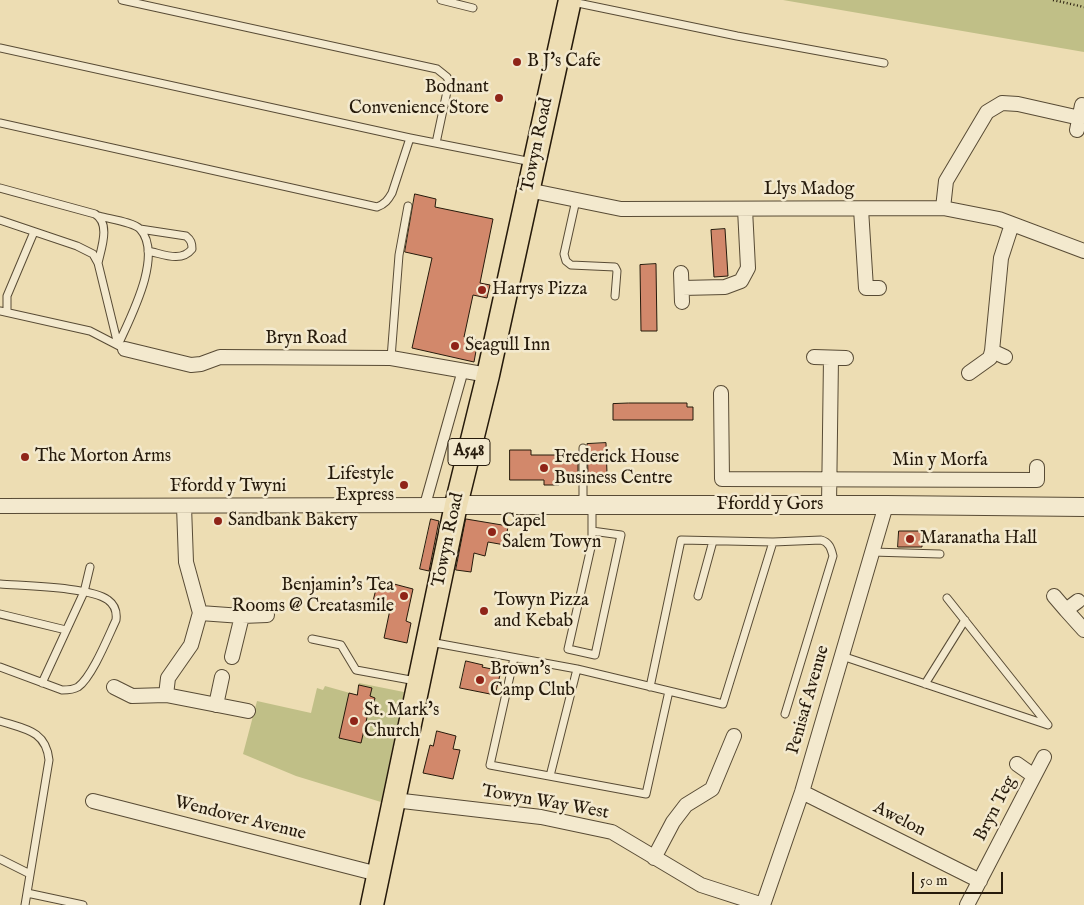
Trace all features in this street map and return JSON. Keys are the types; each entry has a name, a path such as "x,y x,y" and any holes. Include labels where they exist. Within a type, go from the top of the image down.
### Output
{"main road":[{"name":"Towyn Road","path":"372,905 456,505 488,375 570,0"}],"street":[{"path":"943,208 946,181 987,112 1002,103 1018,104 1080,118"},
{"name":"Llys Madog","path":"528,190 621,209 943,208 999,219 1084,252"},
{"path":"682,288 725,287 741,281 748,268 745,209"},
{"path":"861,209 866,288 879,288"},
{"path":"969,373 990,358 1001,258 1012,224"},
{"path":"681,272 682,302"},
{"name":"Bryn Road","path":"122,347 191,365 201,364 220,357 391,358 488,375"},
{"path":"992,351 1005,357"},
{"path":"814,357 846,358"},
{"path":"829,505 831,358"},
{"path":"425,505 463,370"},
{"name":"Min y Morfa","path":"721,393 722,480 1037,480 1037,467"},
{"name":"Ffordd y Twyni","path":"0,506 456,505"},
{"name":"Ffordd y Gors","path":"456,505 1084,507"},
{"name":"Penisaf Avenue","path":"763,905 802,792 886,505"},
{"path":"166,696 168,678 191,645 200,613 186,562 184,506"},
{"path":"1054,596 1084,630"},
{"path":"1066,610 1078,601"},
{"path":"200,613 242,616 267,615"},
{"path":"232,657 242,616"},
{"path":"216,705 222,677"},
{"path":"119,694 166,696 248,711"},
{"path":"654,858 673,822 686,805 712,789 734,736"},
{"name":"Bryn Teg","path":"967,905 1044,757"},
{"path":"1017,764 1034,776"},
{"name":"Awelon","path":"802,792 980,881"},
{"name":"Towyn Way West","path":"394,800 541,817 612,832 701,885 763,905"},
{"name":"Wendover Avenue","path":"93,801 378,874"}],"lane":[{"path":"122,0 437,69 447,77 448,82 436,143"},
{"path":"441,0 473,8"},
{"path":"570,0 737,36 884,63"},
{"path":"0,48 410,138 534,163"},
{"path":"0,123 377,206 382,205 392,193 410,138"},
{"path":"0,188 132,224 140,229 186,236 192,244 192,249 183,257 148,252"},
{"path":"576,200 564,254 566,261 571,265 615,267 617,271 615,296"},
{"path":"391,358 399,255 408,206"},
{"path":"98,264 104,232 100,216"},
{"path":"0,220 93,254 98,264 122,347"},
{"path":"122,347 145,282 148,252 145,238 140,229"},
{"path":"34,232 7,296 3,312 90,331 122,347"},
{"path":"583,448 592,544 568,649 595,654 621,535 592,531"},
{"path":"650,687 682,540 773,542 821,540 829,545 833,556 785,714"},
{"path":"698,596 713,541"},
{"path":"427,642 577,669 722,704 773,542"},
{"path":"872,552 940,554"},
{"path":"42,683 84,592 90,567"},
{"path":"0,584 100,595 114,605 116,614 116,620 87,679 78,687 71,690 62,690 0,667"},
{"path":"842,656 1048,725 947,598"},
{"path":"0,614 66,630"},
{"path":"925,684 965,620"},
{"path":"312,639 341,645 356,670 419,682"},
{"path":"514,658 490,764 646,794 669,691"},
{"path":"550,776 577,669"},
{"path":"0,720 30,730 40,737 48,748 49,760 25,905"},
{"path":"0,859 30,874"},
{"path":"27,893 83,905"}],"path":[{"path":"1052,0 1084,7"}],"shaded area":[{"path":"783,0 1084,0 1084,52"},
{"path":"359,683 404,692 381,802 296,776 243,754 257,701 311,713 317,688 323,690 325,686 357,695"}],"building":[{"path":"415,194 436,199 435,207 493,219 480,283 490,285 487,298 473,295 464,337 478,340 474,362 412,348 432,258 405,252"},
{"path":"725,229 728,276 714,277 711,230"},
{"path":"656,264 657,331 641,331 640,265"},
{"path":"687,403 687,407 693,407 693,420 613,420 613,404"},
{"path":"606,443 607,474 588,474 587,444"},
{"name":"Frederick House Business Centre","path":"510,450 531,450 531,455 578,455 578,483 559,482 559,485 544,485 544,480 510,480"},
{"path":"431,519 439,521 429,571 420,569"},
{"path":"466,519 508,526 505,545 488,542 485,556 474,553 471,572 456,570"},
{"name":"Maranatha Hall","path":"899,531 922,531 922,547 898,547"},
{"path":"394,584 413,589 406,621 411,623 407,643 384,638 391,605 373,601 376,589 393,592"},
{"name":"Brown's Camp Club","path":"466,661 501,671 495,695 460,688"},
{"name":"St. Mark's Church","path":"359,685 372,688 370,696 375,698 372,710 369,709 361,743 339,738 349,693 357,695"},
{"path":"437,731 456,736 453,749 460,750 453,779 423,773 430,745 433,746"}],"place":[{"name":"B J's Cafe","path":"517,62"},
{"name":"Bodnant Convenience Store","path":"499,98"},
{"name":"Harrys Pizza","path":"482,290"},
{"name":"Seagull Inn","path":"455,346"},
{"name":"The Morton Arms","path":"25,457"},
{"name":"Frederick House Business Centre","path":"544,468"},
{"name":"Lifestyle Express","path":"404,485"},
{"name":"Sandbank Bakery","path":"218,521"},
{"name":"Capel Salem Towyn","path":"492,532"},
{"name":"Maranatha Hall","path":"910,539"},
{"name":"Benjamin's Tea Rooms @ Creatasmile","path":"404,596"},
{"name":"Towyn Pizza and Kebab","path":"484,611"},
{"name":"Brown's Camp Club","path":"480,680"},
{"name":"St. Mark's Church","path":"354,721"}]}
